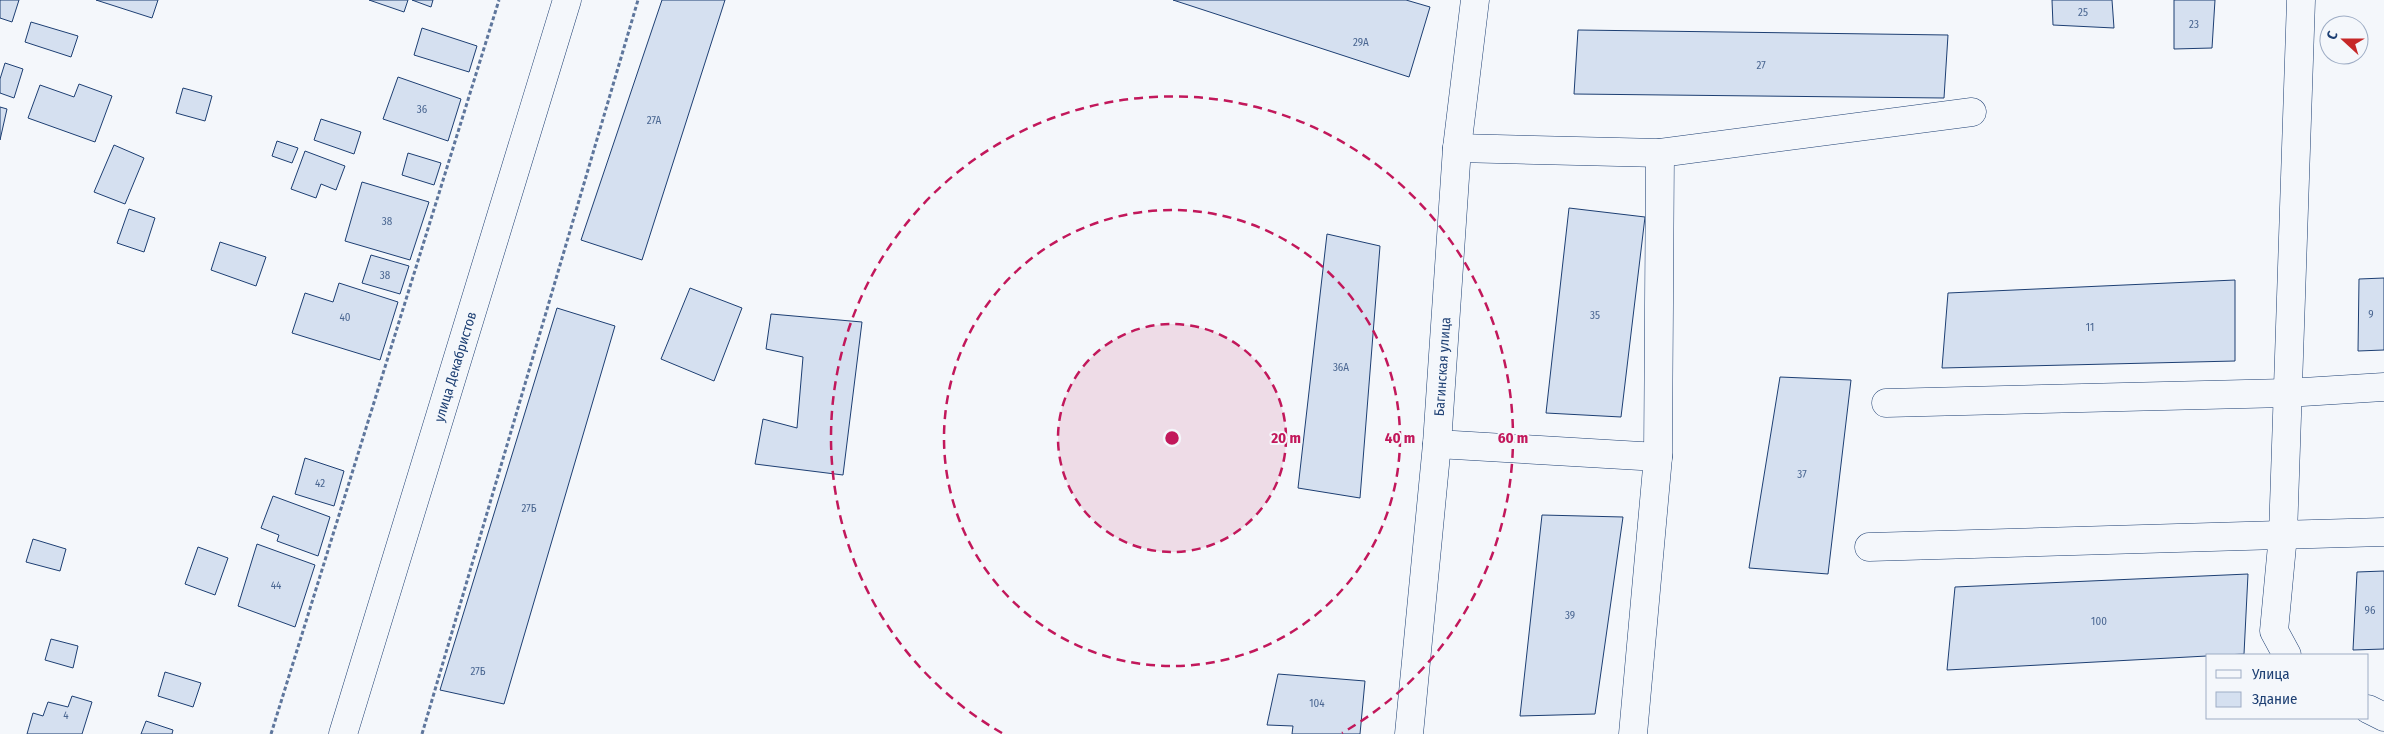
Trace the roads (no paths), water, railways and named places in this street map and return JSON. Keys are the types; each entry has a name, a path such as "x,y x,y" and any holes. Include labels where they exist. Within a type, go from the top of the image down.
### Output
{"main road":[{"name":"улица Декабристов","path":"343,734 567,0"},
{"name":"Багинская улица","path":"1409,734 1437,444 1457,148 1475,0"},
{"path":"2286,654 2274,631 2282,535 2301,0"},
{"path":"1457,148 1660,153 1972,112"},
{"path":"1633,734 1658,457 1660,153"},
{"path":"1886,403 2286,393 2384,387"},
{"path":"1437,444 1658,457"},
{"path":"1869,547 2384,532"},
{"path":"2369,710 2384,717"}]}
